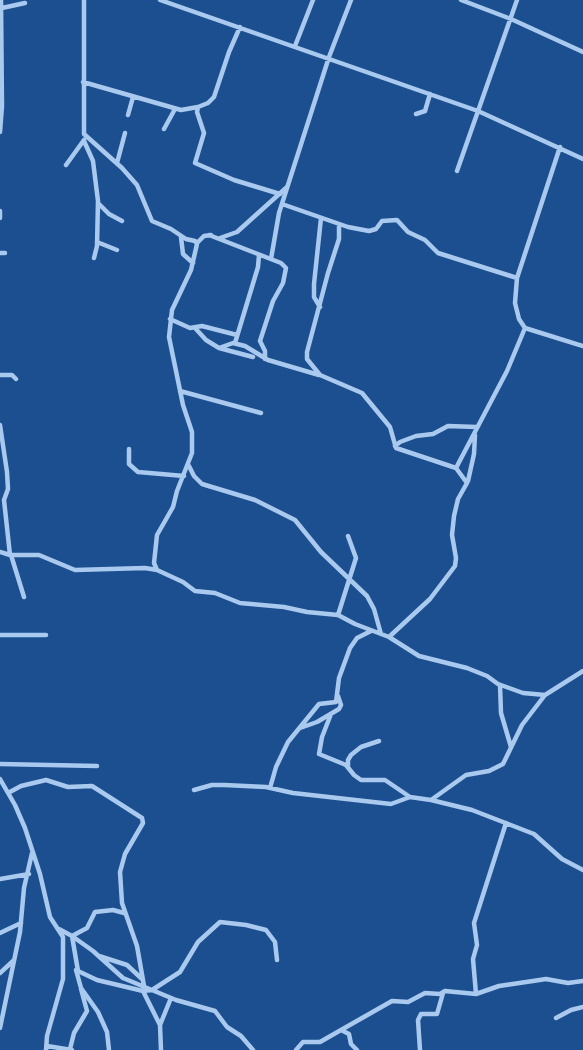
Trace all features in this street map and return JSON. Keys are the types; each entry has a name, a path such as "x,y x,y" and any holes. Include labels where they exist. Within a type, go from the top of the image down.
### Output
{"street":[{"path":"0,132 2,106 2,0"},
{"path":"84,0 82,129 93,161 98,203 97,242 94,258"},
{"path":"160,0 329,57 478,111 583,159"},
{"path":"295,46 313,0"},
{"path":"271,259 282,204 306,136 329,57 351,0"},
{"path":"461,0 583,52"},
{"path":"457,171 517,0"},
{"path":"2,8 25,3"},
{"path":"83,82 175,109 187,110 198,107 214,98 229,52 240,27"},
{"path":"416,114 424,111 430,94"},
{"path":"128,115 134,98"},
{"path":"198,107 197,112 204,131 195,163 234,180 280,194"},
{"path":"164,129 175,109"},
{"path":"117,163 125,133"},
{"path":"85,139 117,163 137,185 152,221 171,229 181,237 197,243"},
{"path":"66,165 85,139"},
{"path":"560,147 517,278 514,294 516,311 521,324 526,328 583,346"},
{"path":"158,570 154,563 158,535 171,513 189,466 193,436 170,347 170,319 193,262 197,243 209,234 223,238 231,236 250,222 288,186"},
{"path":"98,203 109,214 122,221"},
{"path":"282,204 339,224 370,231 374,230 382,221 397,220 408,232 426,240 438,253 517,278"},
{"path":"0,211 0,218"},
{"path":"320,307 314,297 314,284 321,218"},
{"path":"320,375 314,370 307,355 328,273 339,239 339,224"},
{"path":"209,234 285,266 286,271 280,292 273,301 260,341 266,351 265,359"},
{"path":"181,237 183,254 193,262"},
{"path":"97,242 117,250"},
{"path":"235,343 258,268 259,255"},
{"path":"170,319 186,327 202,326 238,335"},
{"path":"194,328 206,340 219,348 253,357"},
{"path":"456,468 508,371 526,328"},
{"path":"219,348 235,343 248,347 265,359 320,375 362,393 394,432 396,446 400,450 456,468 467,483"},
{"path":"0,375 12,374 16,379"},
{"path":"180,391 261,413"},
{"path":"396,446 400,442 416,436 432,434 448,426 476,429"},
{"path":"0,427 8,489 2,498 10,555 24,597"},
{"path":"389,637 430,599 455,566 456,558 452,535 454,516 458,499 467,483 474,454 476,429"},
{"path":"129,449 129,464 138,472 184,476"},
{"path":"189,466 194,476 202,484 255,500 295,520 322,552 370,601 379,621 381,634"},
{"path":"338,615 350,580 356,554 348,536"},
{"path":"0,552 10,555 39,555 75,570 145,568 158,570 183,582 193,590 215,594 240,603 338,615 371,631 389,637 419,656 467,668 522,693 545,695"},
{"path":"270,788 280,758 299,728 319,704 336,702 339,678 350,648 357,638 371,631"},
{"path":"0,635 46,635"},
{"path":"431,800 466,775 498,768 506,760 522,725 545,695 583,671"},
{"path":"500,684 501,713 511,748"},
{"path":"299,728 331,714 340,707 337,695"},
{"path":"331,714 322,737 319,754 348,766"},
{"path":"379,741 361,747 351,755 348,760 348,766 354,776 362,780 385,780 410,797 472,810 506,823 540,838 562,859 583,870"},
{"path":"0,764 97,766"},
{"path":"0,779 25,828 33,850 48,914 59,929 64,942 63,979 47,1036 46,1048 72,1050 74,1033 87,1011 76,970 72,936"},
{"path":"8,793 21,786 46,780 68,787 92,786 142,818 143,824 130,843 121,863 122,903 124,913 134,934 144,986"},
{"path":"194,790 212,785 270,788 292,793 391,804 410,797"},
{"path":"476,994 474,959 477,945 474,924 506,823"},
{"path":"0,1028 14,960 24,888 29,874 33,850"},
{"path":"0,879 29,874"},
{"path":"72,936 87,928 95,912 113,910 124,913"},
{"path":"0,933 20,922"},
{"path":"76,970 97,980 143,992 152,990 180,972 198,942 220,922 266,930 275,942 277,960"},
{"path":"59,929 98,955 123,978 171,998 215,1011 227,1027 241,1036 253,1050"},
{"path":"98,955 127,965 142,979"},
{"path":"0,973 14,960"},
{"path":"296,1050 303,1042 320,1042 390,1002 408,1002 426,993 443,993 448,991 476,994 507,984 521,984 542,980 568,983 583,981"},
{"path":"81,988 101,1018 109,1039 109,1050"},
{"path":"143,992 160,1025"},
{"path":"420,1050 418,1020 421,1014 437,1014 443,993"},
{"path":"161,1050 160,1025 171,998"},
{"path":"556,1018 583,1007"},
{"path":"341,1030 349,1034 351,1044 357,1050"}]}
